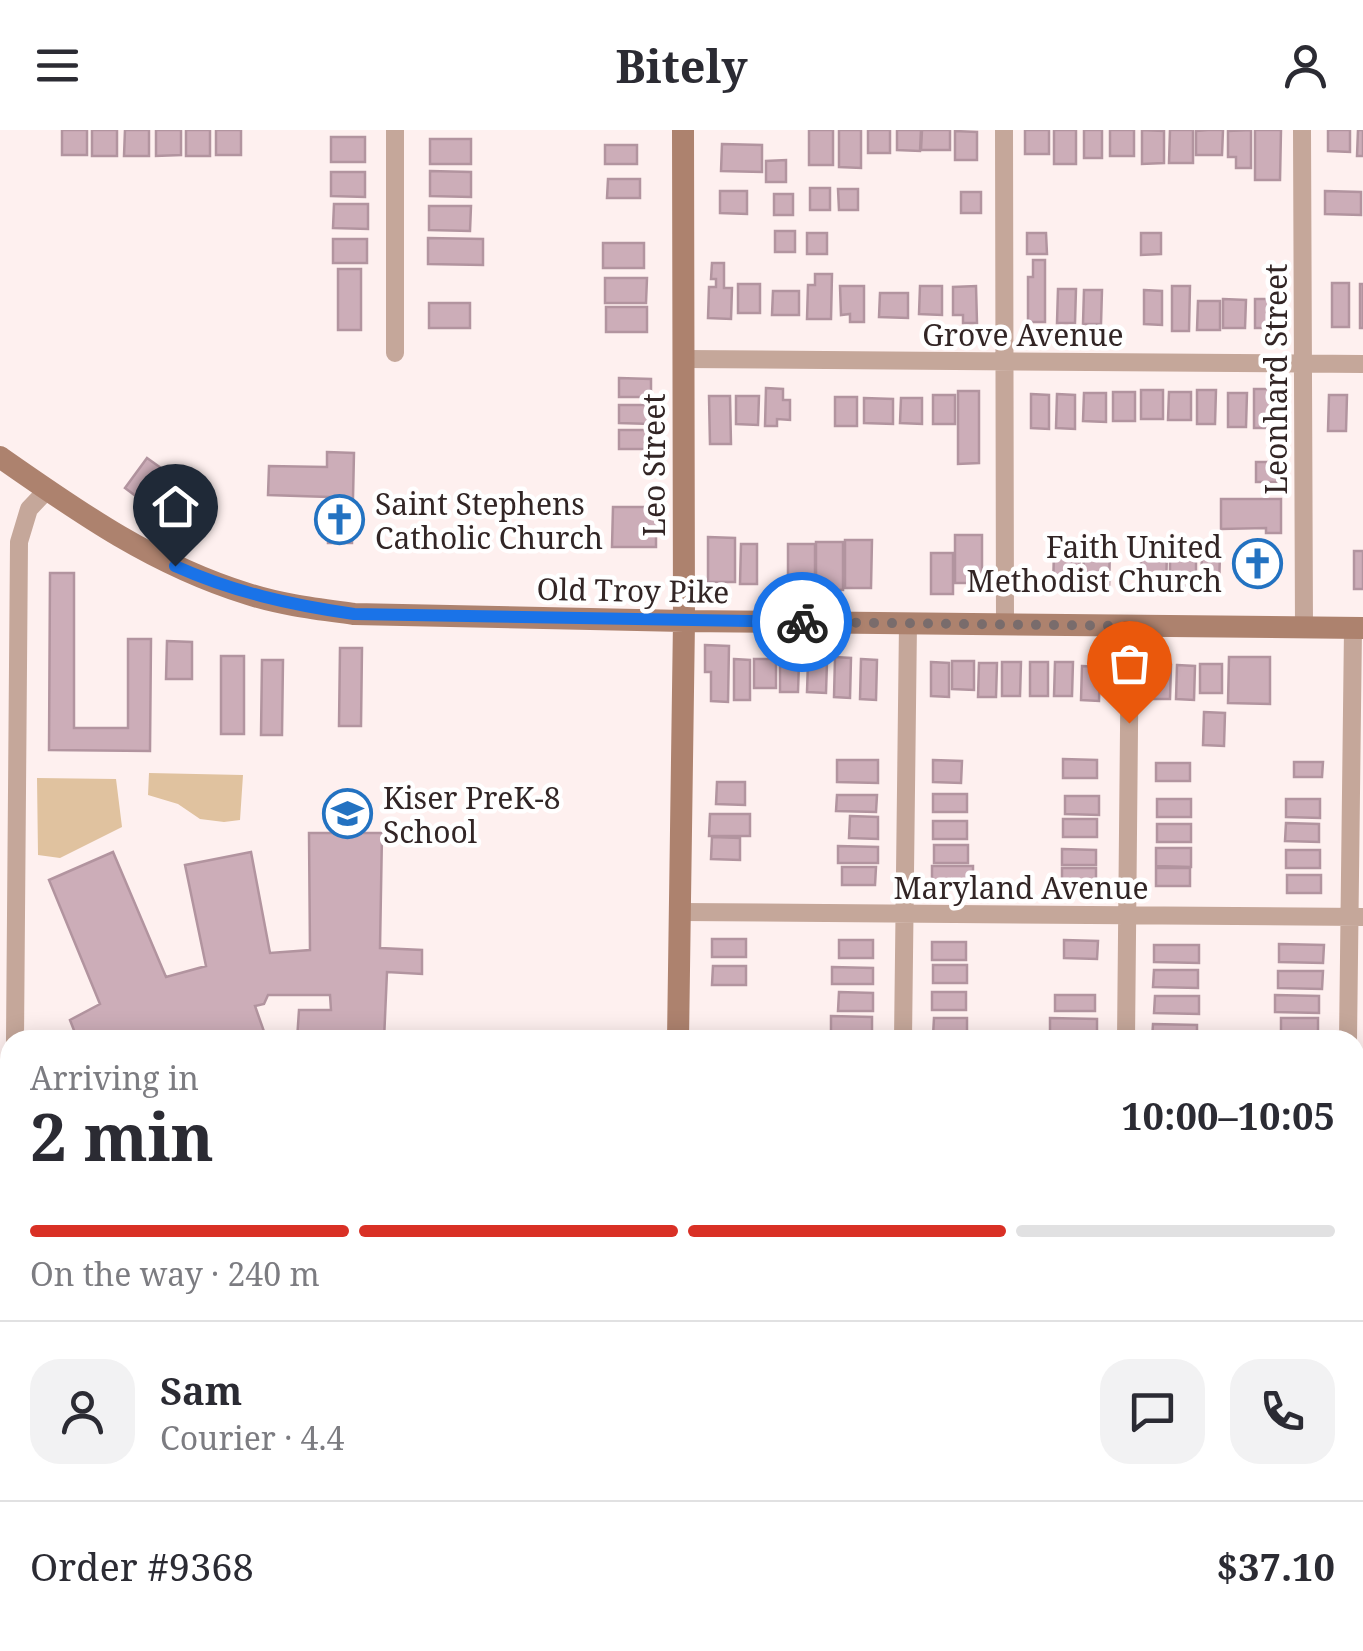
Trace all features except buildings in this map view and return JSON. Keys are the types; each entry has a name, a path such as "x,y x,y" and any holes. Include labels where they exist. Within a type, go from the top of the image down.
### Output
{"main road":[{"name":"Leo Street","path":"678,1030 684,620 683,130"},
{"name":"Old Troy Pike","path":"0,457 100,526 201,578 302,607 354,614 1358,628"}],"street":[{"path":"394,130 394,353"},
{"path":"1004,130 1005,624"},
{"name":"Leonhard Street","path":"1302,130 1304,627"},
{"name":"Grove Avenue","path":"683,358 1363,364"},
{"path":"15,1030 8,858 19,542 30,509 47,490"},
{"path":"903,1030 908,623"},
{"path":"1126,1030 1130,626"},
{"path":"1349,1030 1356,917 1358,628"},
{"name":"Maryland Avenue","path":"680,912 1356,917"}],"shaded area":[{"path":"149,773 243,775 240,820 200,819 178,804 148,795"},
{"path":"37,778 116,779 122,827 60,858 38,855"}],"way so far":[{"path":"802,622 1130,626 1129,723"}],"place":[{"name":"Saint Stephens Catholic Church","path":"340,520"},
{"name":"Faith United Methodist Church","path":"1257,563"},
{"name":"Kiser PreK-8 School","path":"348,814"}],"route":[{"path":"175,566 251,595 354,614 802,622"}]}
